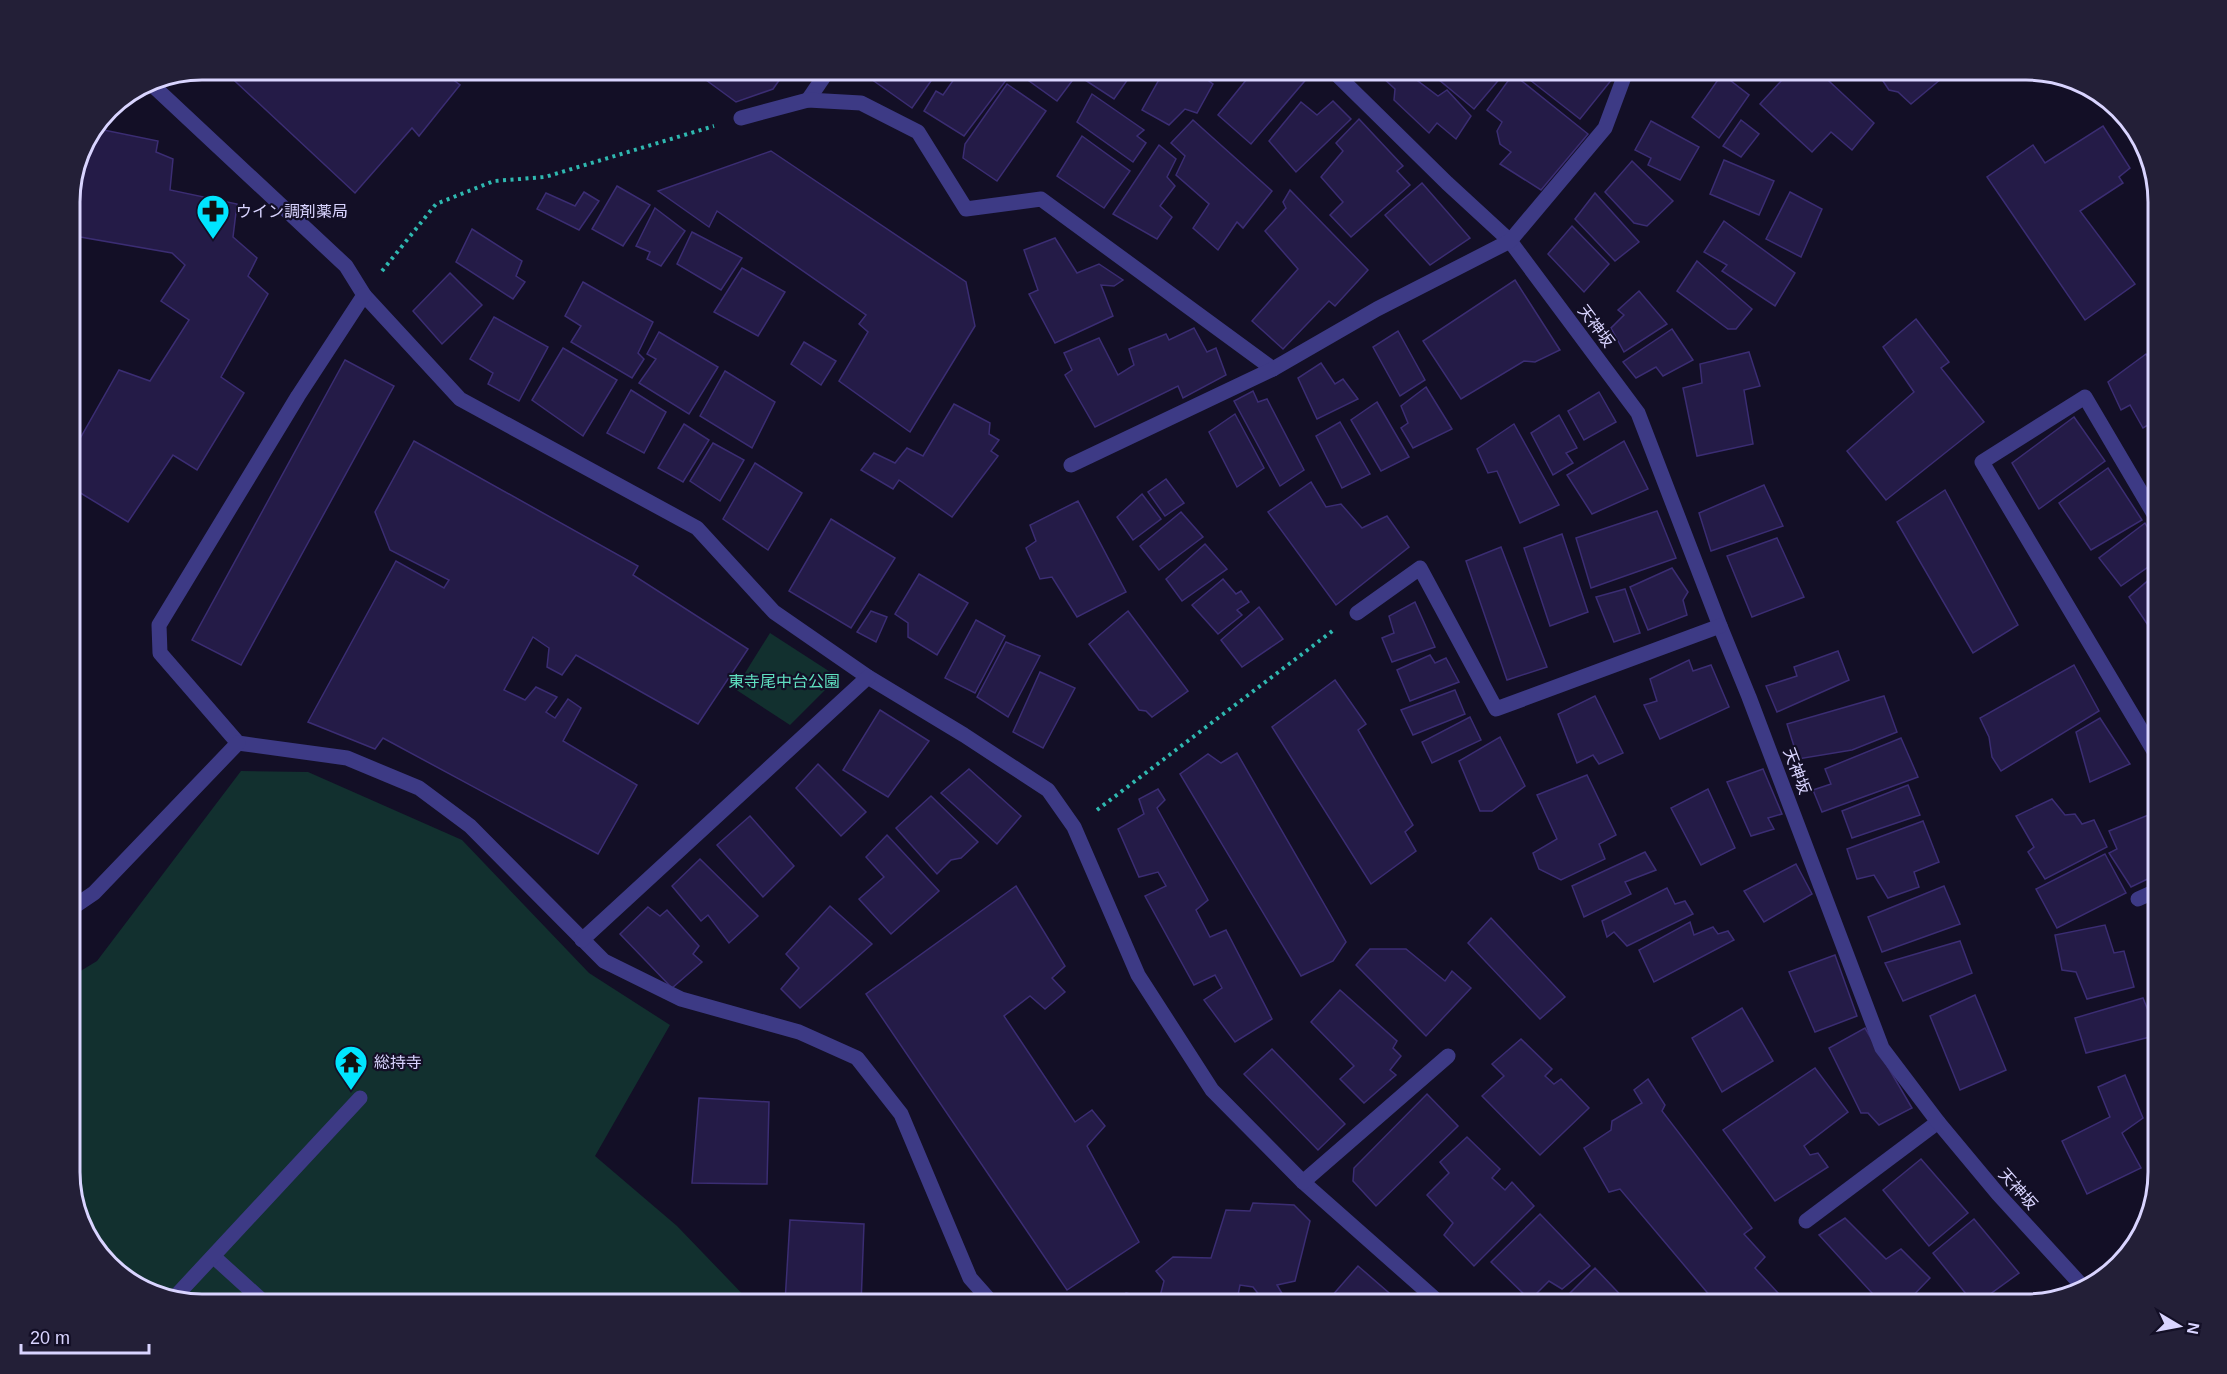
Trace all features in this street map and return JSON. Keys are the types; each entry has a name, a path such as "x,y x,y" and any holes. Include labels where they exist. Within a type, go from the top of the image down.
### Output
{"street":[{"path":"808,100 822,80"},
{"name":"天神坂","path":"1342,80 1510,241 1638,413 1882,1048 1938,1122 1998,1194 2079,1282"},
{"path":"1071,465 1273,369 1377,309 1510,241 1605,128 1623,80"},
{"path":"156,89 346,266 364,295 460,399 697,528 774,612 868,677 964,735 1048,790 1074,827 1138,975 1212,1090 1303,1182 1430,1294"},
{"path":"741,118 808,100 861,103 918,132 966,209 1041,199 1273,369"},
{"path":"364,295 298,396 159,625 160,653 238,743 347,758 419,788 470,826 604,961 681,999 799,1032 857,1058 901,1114 970,1278 984,1294"},
{"path":"2147,503 2085,397 1983,462 2148,740"},
{"path":"1357,612 1420,568 1496,709 1720,626"},
{"path":"582,940 868,677"},
{"path":"80,903 94,893 238,743"},
{"path":"2138,899 2148,895"},
{"path":"1303,1182 1448,1056"},
{"path":"180,1292 360,1098"},
{"path":"1806,1221 1938,1122"},
{"path":"214,1257 255,1294"}],"path":[{"path":"364,295 436,204 494,181 545,177 741,118"},
{"path":"1074,827 1357,612"}],"green space":[{"name":"東寺尾中台公園","path":"770,633 838,677 790,725 735,689"},
{"name":"総持寺","path":"241,771 308,772 462,840 589,973 670,1025 595,1156 677,1226 742,1294 201,1294 170,1290 140,1278 115,1259 100,1241 92,1227 82,1197 80,1181 80,971 97,961"}],"building":[{"path":"234,80 453,80 460,85 419,136 412,128 355,193"},
{"path":"706,80 779,80 773,89 736,102"},
{"path":"873,80 932,80 912,108"},
{"path":"954,80 1006,80 964,136 924,111 936,91 943,95"},
{"path":"1028,80 1073,80 1057,101"},
{"path":"1085,80 1127,80 1114,99"},
{"path":"1159,80 1207,80 1213,84 1197,113 1185,109 1169,125 1142,110"},
{"path":"1246,80 1306,80 1251,144 1218,115"},
{"path":"1385,80 1417,80 1438,96 1447,90 1471,116 1456,139 1437,123 1429,133 1394,100 1395,89"},
{"path":"1439,80 1499,80 1474,109"},
{"path":"1509,80 1520,80 1588,134 1541,190 1500,164 1511,152 1500,144 1497,131 1502,122 1487,110"},
{"path":"1530,80 1611,80 1580,119"},
{"path":"1718,80 1730,80 1749,95 1719,138 1692,117"},
{"path":"1782,80 1828,80 1874,123 1852,150 1831,132 1812,152 1760,104"},
{"path":"1882,80 1940,80 1911,104 1898,92 1889,90"},
{"path":"1007,84 1046,111 997,181 963,158 965,144"},
{"path":"1092,94 1144,130 1137,136 1146,143 1133,162 1077,122"},
{"path":"1333,101 1351,119 1296,172 1269,141 1301,102 1317,115"},
{"path":"1359,119 1403,166 1397,171 1410,185 1351,237 1330,215 1343,202 1321,177 1343,151 1336,143"},
{"path":"1193,120 1272,191 1243,228 1237,222 1218,250 1193,228 1209,204 1176,175 1185,156 1171,143"},
{"path":"1741,120 1759,134 1741,157 1723,146"},
{"path":"1651,121 1699,147 1680,180 1648,165 1651,158 1635,150"},
{"path":"2103,126 2130,168 2119,177 2123,183 2080,211 2135,284 2085,320 1987,177 2033,145 2045,163"},
{"path":"103,130 158,141 156,152 173,159 170,190 237,204 233,237 257,258 248,276 268,294 221,377 244,393 197,470 173,455 128,522 80,493 80,439 119,370 150,381 189,320 161,301 185,265 172,253 80,237 80,193 84,170 92,147"},
{"path":"1082,136 1130,171 1104,208 1057,176"},
{"path":"1159,145 1176,159 1167,177 1175,186 1160,206 1172,217 1157,239 1113,214"},
{"path":"771,151 966,282 975,326 910,432 839,381 868,332 859,324 866,315 717,211 709,227 658,191"},
{"path":"1724,160 1774,181 1759,215 1710,194"},
{"path":"1632,161 1673,201 1647,226 1634,223 1605,192"},
{"path":"1422,183 1470,238 1430,265 1385,215"},
{"path":"617,186 650,205 623,246 592,229"},
{"path":"1290,190 1368,270 1335,306 1329,301 1283,349 1252,321 1298,269 1265,231 1286,208 1283,202"},
{"path":"584,192 599,201 579,230 537,209 546,193 575,206"},
{"path":"1790,192 1822,209 1801,257 1766,239"},
{"path":"1595,193 1639,242 1615,261 1575,219"},
{"path":"655,208 685,231 661,266 647,259 650,252 636,246"},
{"path":"1724,221 1795,273 1775,306 1722,271 1727,265 1704,252"},
{"path":"1572,226 1609,264 1584,292 1548,254"},
{"path":"472,229 522,261 516,276 525,282 513,299 456,262"},
{"path":"692,232 742,258 721,290 677,264"},
{"path":"1055,238 1077,273 1099,264 1123,280 1114,286 1101,285 1113,316 1055,343 1029,294 1038,290 1024,250"},
{"path":"1697,261 1752,309 1736,329 1728,329 1677,291"},
{"path":"742,268 785,292 758,336 714,312"},
{"path":"450,273 482,305 442,344 413,311"},
{"path":"1515,280 1560,350 1535,362 1524,361 1461,399 1423,341"},
{"path":"583,282 653,322 638,353 644,359 632,378 571,342 581,326 565,316"},
{"path":"1639,291 1667,324 1624,352 1611,328 1624,315 1618,310"},
{"path":"494,317 548,347 519,401 488,384 493,373 470,359"},
{"path":"1916,319 1949,362 1941,368 1984,422 1886,500 1847,451 1914,392 1883,347"},
{"path":"1194,328 1207,352 1216,348 1226,375 1183,398 1178,386 1095,427 1065,375 1072,370 1064,353 1099,338 1118,375 1134,365 1129,349 1166,334 1169,340"},
{"path":"1672,329 1693,360 1663,376 1656,367 1636,378 1623,362"},
{"path":"1398,331 1425,380 1400,396 1373,347"},
{"path":"659,332 718,367 689,414 639,383 656,359 647,354"},
{"path":"804,342 836,361 821,385 791,364"},
{"path":"563,348 617,380 583,436 532,400"},
{"path":"1749,352 1760,386 1744,390 1753,444 1697,456 1683,388 1702,383 1700,364"},
{"path":"2146,354 2147,425 2143,428 2130,405 2121,410 2108,382"},
{"path":"345,360 394,386 241,665 192,640"},
{"path":"1321,363 1335,384 1343,379 1358,399 1317,419 1298,378"},
{"path":"725,371 775,402 752,448 700,416"},
{"path":"1426,387 1452,429 1413,448 1401,428 1408,423 1401,406"},
{"path":"631,390 666,412 644,453 607,433"},
{"path":"1253,391 1258,402 1267,399 1304,470 1280,486 1234,401"},
{"path":"1599,392 1616,422 1584,440 1568,411"},
{"path":"1377,402 1409,457 1381,471 1351,420"},
{"path":"954,404 990,423 989,434 999,440 991,451 998,456 952,517 899,480 893,489 861,470 874,453 895,463 907,448 923,456"},
{"path":"1235,414 1264,468 1237,487 1209,432"},
{"path":"1559,415 1577,448 1566,453 1573,463 1553,475 1531,433"},
{"path":"2074,417 2105,461 2039,509 2012,463"},
{"path":"1340,422 1370,474 1342,488 1316,436"},
{"path":"684,424 709,440 683,482 658,468"},
{"path":"1514,424 1559,505 1520,523 1497,471 1488,473 1477,449"},
{"path":"414,441 638,566 633,575 748,649 698,724 576,655 562,675 547,667 549,648 533,637 504,690 525,700 536,687 557,697 546,712 555,718 568,699 581,708 563,741 637,785 598,854 383,738 375,749 308,722 396,561 444,588 449,580 390,550 375,512"},
{"path":"1624,441 1648,489 1592,514 1567,475"},
{"path":"713,443 744,460 720,501 690,481"},
{"path":"755,463 802,493 768,550 723,519"},
{"path":"2108,468 2142,520 2091,550 2059,503"},
{"path":"1166,479 1184,503 1165,516 1148,492"},
{"path":"1311,482 1326,507 1341,504 1362,528 1387,516 1409,547 1336,605 1268,512"},
{"path":"1764,485 1783,526 1711,551 1699,513"},
{"path":"1945,490 2018,625 1973,653 1897,522"},
{"path":"1142,494 1161,519 1133,540 1117,517"},
{"path":"1078,501 1126,592 1077,617 1052,577 1040,579 1026,548 1036,541 1030,525"},
{"path":"1657,511 1676,558 1591,588 1576,538"},
{"path":"1181,512 1203,537 1159,570 1140,546"},
{"path":"831,519 895,558 851,628 789,591"},
{"path":"2145,523 2147,527 2147,567 2121,586 2099,558"},
{"path":"1562,534 1588,612 1550,626 1524,548"},
{"path":"1777,538 1804,597 1752,617 1727,556"},
{"path":"1205,544 1227,569 1182,601 1166,579"},
{"path":"1501,547 1547,667 1507,680 1466,561"},
{"path":"1672,568 1688,592 1683,600 1687,615 1648,630 1630,587"},
{"path":"919,574 968,603 937,655 908,637 908,623 895,614"},
{"path":"1223,579 1236,594 1241,591 1249,602 1237,610 1242,615 1218,634 1192,605"},
{"path":"2147,581 2147,624 2129,597"},
{"path":"1625,589 1640,633 1614,642 1596,597"},
{"path":"1415,602 1435,647 1392,662 1382,638 1394,633 1389,616"},
{"path":"1259,607 1283,639 1242,667 1221,640"},
{"path":"871,611 887,617 876,642 857,632"},
{"path":"1128,611 1188,691 1152,717 1146,711 1139,710 1089,644"},
{"path":"976,620 1005,636 975,693 945,678"},
{"path":"1006,642 1040,656 1008,717 977,697"},
{"path":"1838,651 1849,680 1777,712 1766,686 1797,676 1794,667"},
{"path":"1430,655 1435,663 1446,658 1459,682 1410,701 1397,670"},
{"path":"1689,660 1693,671 1711,665 1729,707 1660,739 1644,705 1657,701 1650,679"},
{"path":"2074,665 2099,711 2001,771 1992,757 1989,737 1980,718"},
{"path":"1040,672 1075,688 1043,748 1013,732"},
{"path":"1335,680 1366,724 1358,730 1413,825 1405,832 1416,851 1371,884 1272,727"},
{"path":"1455,690 1465,714 1413,735 1401,710"},
{"path":"1595,696 1623,753 1599,764 1593,755 1577,763 1558,714"},
{"path":"1884,696 1897,732 1852,750 1798,759 1787,724"},
{"path":"880,710 929,741 888,797 843,770"},
{"path":"1470,717 1481,740 1432,763 1422,742"},
{"path":"2100,718 2130,764 2090,782 2076,732"},
{"path":"1500,737 1525,786 1492,811 1480,811 1459,761"},
{"path":"1901,738 1918,777 1822,812 1813,790 1831,784 1825,769"},
{"path":"1237,753 1346,942 1333,961 1301,976 1180,774 1208,754 1221,763"},
{"path":"818,764 866,812 841,836 796,788"},
{"path":"969,769 1021,816 997,844 941,793"},
{"path":"1763,769 1782,814 1768,818 1774,829 1751,836 1727,782"},
{"path":"1587,775 1616,835 1599,844 1605,859 1561,880 1539,869 1533,853 1557,839 1537,795"},
{"path":"1908,785 1920,815 1852,838 1842,811"},
{"path":"1158,789 1165,800 1157,808 1208,900 1196,910 1210,937 1226,930 1272,1019 1235,1042 1204,1000 1222,988 1215,975 1194,985 1145,896 1166,886 1158,872 1139,877 1118,829 1144,814 1139,799"},
{"path":"1708,789 1735,848 1701,865 1671,808"},
{"path":"931,796 978,842 961,858 951,860 937,874 896,828"},
{"path":"2052,799 2065,815 2075,814 2082,824 2094,820 2107,847 2045,879 2028,852 2034,847 2016,816"},
{"path":"2148,815 2148,879 2131,887 2109,853 2117,849 2109,831"},
{"path":"750,816 794,866 763,897 717,845"},
{"path":"1923,821 1939,862 1914,872 1919,887 1888,898 1874,875 1857,879 1847,849"},
{"path":"887,835 939,891 891,934 859,899 884,877 866,857"},
{"path":"1645,852 1656,870 1625,882 1631,894 1584,917 1572,886"},
{"path":"2105,854 2126,893 2057,928 2036,889"},
{"path":"700,859 758,916 729,943 708,915 701,921 672,886"},
{"path":"1796,864 1812,894 1764,922 1744,891"},
{"path":"1016,886 1065,966 1052,978 1065,992 1045,1009 1030,996 1004,1016 1075,1122 1092,1110 1105,1126 1087,1146 1139,1242 1067,1290 866,994"},
{"path":"1944,886 1960,924 1882,952 1868,917"},
{"path":"1667,888 1675,904 1685,901 1693,914 1627,946 1614,932 1607,937 1602,921"},
{"path":"830,906 872,944 800,1008 781,989 799,968 786,954"},
{"path":"648,907 660,916 667,910 699,946 693,954 702,962 672,988 620,934"},
{"path":"1491,918 1565,997 1540,1019 1468,943"},
{"path":"1690,922 1694,935 1713,927 1718,934 1728,931 1734,940 1654,982 1639,950"},
{"path":"2105,925 2114,953 2124,951 2134,987 2087,999 2076,972 2062,970 2055,935"},
{"path":"1960,941 1972,973 1903,1001 1885,963"},
{"path":"1370,949 1406,949 1445,981 1452,971 1471,988 1426,1036 1356,965"},
{"path":"1835,955 1857,1016 1815,1032 1789,972"},
{"path":"1340,990 1397,1041 1393,1048 1401,1056 1390,1070 1396,1075 1364,1103 1340,1079 1354,1066 1311,1022"},
{"path":"1975,995 2006,1070 1960,1090 1930,1016"},
{"path":"2143,998 2148,1010 2148,1038 2086,1053 2075,1018"},
{"path":"1742,1008 1773,1061 1722,1092 1692,1038"},
{"path":"1865,1028 1912,1108 1879,1125 1868,1113 1861,1113 1829,1048"},
{"path":"1521,1039 1552,1069 1545,1076 1554,1084 1561,1079 1589,1108 1540,1155 1482,1096 1504,1076 1492,1064"},
{"path":"1272,1049 1345,1124 1318,1150 1244,1074"},
{"path":"1815,1068 1848,1112 1804,1146 1810,1155 1818,1153 1828,1167 1775,1201 1723,1130"},
{"path":"2125,1075 2143,1118 2122,1133 2141,1168 2087,1194 2062,1141 2110,1117 2098,1087"},
{"path":"1648,1079 1665,1105 1662,1111 1752,1228 1744,1234 1765,1257 1755,1268 1779,1294 1708,1294 1620,1189 1609,1192 1584,1148 1611,1130 1612,1121 1642,1103 1634,1090"},
{"path":"1427,1094 1458,1126 1376,1206 1353,1181 1354,1168"},
{"path":"699,1098 769,1102 767,1184 692,1183"},
{"path":"1467,1137 1500,1169 1492,1178 1505,1190 1512,1182 1534,1206 1474,1266 1444,1235 1453,1223 1427,1195 1449,1173 1440,1162"},
{"path":"1921,1159 1968,1213 1929,1246 1883,1190"},
{"path":"1253,1203 1294,1205 1310,1221 1295,1281 1277,1285 1282,1294 1258,1294 1253,1287 1240,1285 1238,1294 1161,1294 1164,1281 1156,1271 1173,1257 1211,1258 1226,1210 1250,1211"},
{"path":"1540,1214 1590,1266 1562,1289 1549,1281 1536,1294 1524,1294 1491,1262"},
{"path":"1845,1218 1886,1259 1901,1249 1930,1278 1915,1294 1873,1294 1819,1235"},
{"path":"1974,1219 2019,1273 1990,1294 1966,1294 1933,1253"},
{"path":"790,1220 864,1224 861,1294 785,1294"},
{"path":"1358,1266 1390,1294 1334,1294"},
{"path":"1595,1268 1620,1294 1569,1294"}],"place":[{"name":"ウイン調剤薬局","path":"213,240"},
{"name":"総持寺","path":"351,1091"}]}
